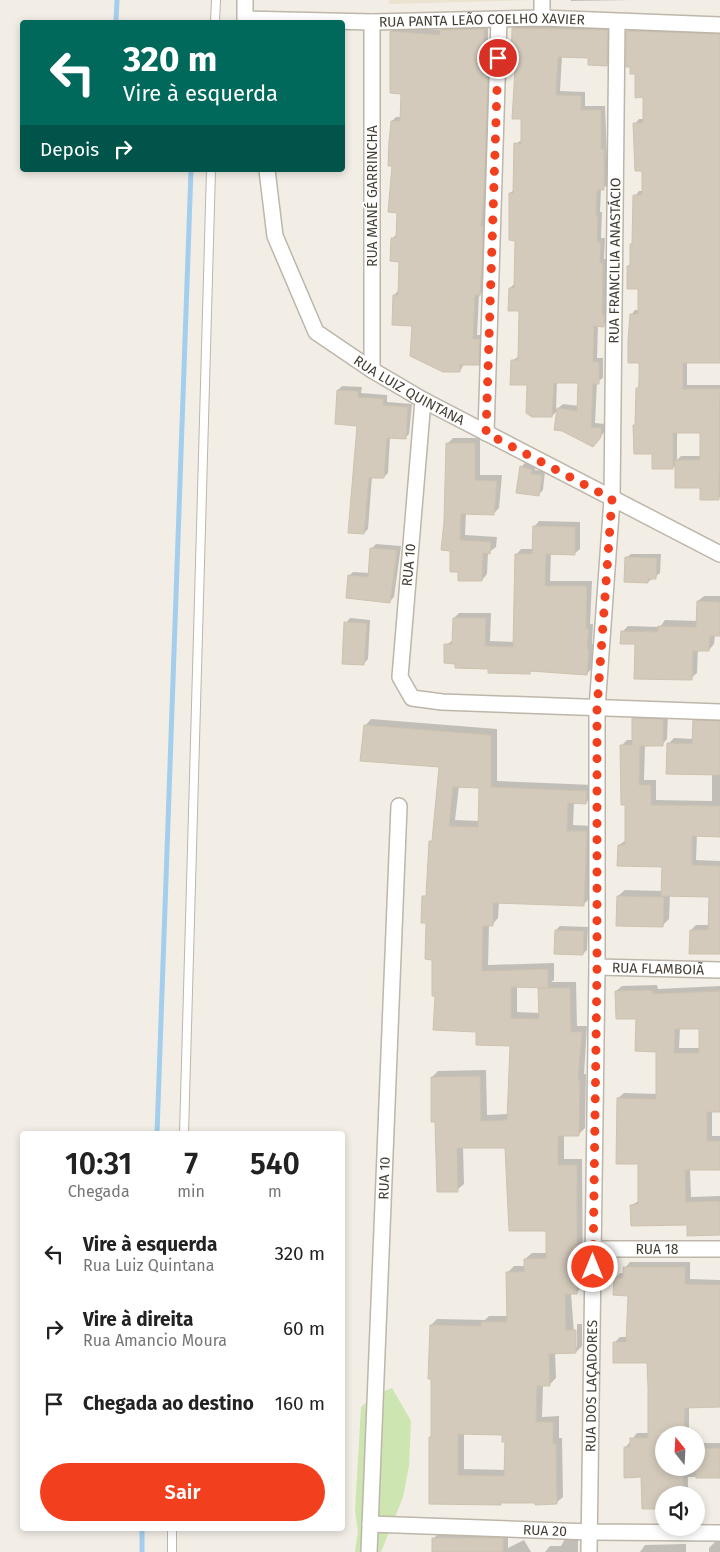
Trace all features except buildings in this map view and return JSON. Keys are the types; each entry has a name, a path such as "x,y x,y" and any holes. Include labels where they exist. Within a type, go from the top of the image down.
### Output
{"street":[{"name":"RUA PANTA LEÃO COELHO XAVIER","path":"245,0 245,19 257,20"},
{"path":"542,0 542,18"},
{"name":"RUA PANTA LEÃO COELHO XAVIER","path":"345,22 542,18 720,25"},
{"path":"486,433 499,19"},
{"name":"RUA MANÉ GARRINCHA","path":"372,22 372,370"},
{"name":"RUA FRANCILIA ANASTÁCIO","path":"612,499 618,22"},
{"name":"RUA LUIZ QUINTANA","path":"267,172 275,236 316,332 372,370 422,400 720,554"},
{"name":"RUA 10","path":"422,400 400,677 412,698 442,702 597,709"},
{"name":"RUA DOS LAÇADORES","path":"589,1552 597,968 597,709 612,499"},
{"path":"597,709 720,712"},
{"name":"RUA 10","path":"369,1552 399,806"},
{"name":"RUA FLAMBOIÃ","path":"597,968 720,970"},
{"name":"RUA 18","path":"593,1248 720,1249"},
{"name":"RUA 20","path":"370,1524 590,1532 720,1533"}],"lane":[{"path":"215,20 216,0"},
{"path":"184,1131 211,172"},
{"path":"172,1531 172,1552"}],"shaded area":[{"path":"389,0 535,0 389,4"}],"green space":[{"path":"392,1388 411,1421 409,1466 403,1497 381,1552 355,1552 358,1531 355,1511 361,1407 375,1395"}],"waterway":[{"path":"116,20 117,0"},
{"path":"157,1131 191,172"},
{"path":"142,1531 142,1552"}],"route":[{"path":"498,58 486,433 612,499 597,709 597,968 593,1267"}]}
